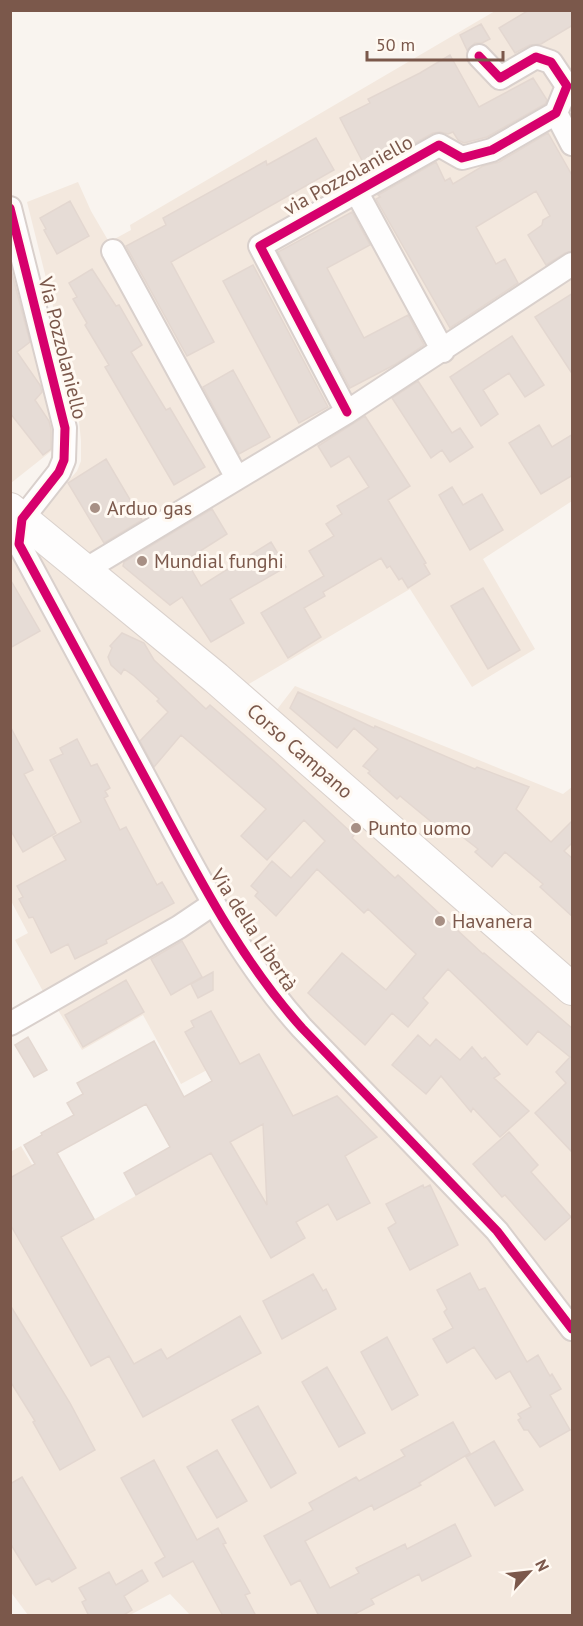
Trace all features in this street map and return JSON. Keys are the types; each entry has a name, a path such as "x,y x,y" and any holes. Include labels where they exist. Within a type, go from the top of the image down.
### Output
{"main road":[{"name":"Corso Campano","path":"16,514 216,678 573,989"}],"street":[{"path":"479,56 500,78 537,57 551,62 567,86 556,113 573,144"},
{"name":"via Pozzolaniello","path":"348,412 260,246 439,145 462,158 492,150 556,113"},
{"name":"via Pozzolaniello","path":"356,191 442,351"},
{"name":"Via Pozzolaniello","path":"10,208 65,428 66,444 64,460 59,472 16,514"},
{"path":"113,250 237,478"},
{"path":"85,570 348,412 573,264"},
{"name":"Via della Libertà","path":"16,514 19,544 213,904 252,968 278,1002 497,1231 573,1329"},
{"path":"10,1024 179,927 213,904"}],"shaded area":[{"path":"495,11 572,11 572,501 483,559 535,649 472,687 410,589 242,688 40,514 77,471 81,461 81,441 79,421 61,338 27,202 78,182 109,242 131,230 130,225"},
{"path":"10,231 59,445 11,483 10,483"},
{"path":"11,516 572,1001 572,1615 190,1615 170,1594 130,1615 28,1615 10,1591 10,1152 21,1146 72,1232 243,1135 207,1070 181,1084 143,1015 82,1050 55,1005 51,1006 15,940 28,933 10,899"},
{"path":"295,686 563,794 572,787 572,975 272,716"}],"building":[{"path":"529,10 573,10 573,25 541,44 530,45 515,53 499,28"},
{"path":"481,24 490,39 482,43 475,43 467,50 460,35"},
{"path":"450,55 479,107 533,78 547,100 545,104 487,137 464,143 458,140 453,132 433,133 367,170 340,118 370,103 368,99"},
{"path":"548,133 573,177 573,251 565,253 546,265 528,235 550,216 536,191 476,227 496,264 505,259 518,283 450,328 376,199 380,197 378,195 436,162 445,181 450,178 453,184 483,166 499,162"},
{"path":"316,138 334,170 171,262 214,342 187,356 126,246 166,225 163,218 266,161 267,165"},
{"path":"70,201 89,236 57,254 40,218"},
{"path":"352,212 370,245 327,268 364,338 408,315 424,345 394,365 350,388 278,252"},
{"path":"253,265 328,407 299,423 223,281"},
{"path":"10,266 30,342 17,352 40,385 42,392 35,400 49,421 51,429 51,449 43,455 10,413"},
{"path":"92,269 116,306 119,305 142,345 131,352 166,410 170,408 205,467 174,485 105,367 109,365 85,325 87,323 73,299 77,297 69,283"},
{"path":"573,293 573,375 535,317"},
{"path":"512,336 544,385 525,397 509,373 483,390 498,414 481,426 450,377"},
{"path":"233,370 270,437 239,454 203,387"},
{"path":"418,381 452,433 460,428 473,447 450,462 442,450 431,458 392,398"},
{"path":"365,416 410,486 388,500 426,563 424,564 430,574 408,588 402,578 399,580 390,566 387,568 381,558 323,592 325,596 304,608 321,637 288,658 261,613 324,576 309,551 334,536 326,524 342,514 337,506 369,487 349,456 331,467 318,446"},
{"path":"539,425 552,447 573,434 573,475 541,494 509,443"},
{"path":"106,459 142,520 104,543 68,483"},
{"path":"452,487 463,505 482,494 503,530 470,550 439,495"},
{"path":"212,509 227,534 186,560 201,586 271,542 286,567 230,599 244,623 211,642 182,597 170,605 123,566 124,562"},
{"path":"10,579 40,631 10,648"},
{"path":"483,588 520,650 488,669 451,606"},
{"path":"122,633 144,643 154,660 206,709 210,705 354,835 352,838 395,878 398,875 483,954 573,1029 573,1153 535,1113 566,1083 556,1072 570,1057 538,1031 527,1045 448,969 423,998 428,1003 408,1027 392,1013 365,1045 308,993 342,953 386,990 416,954 368,909 364,913 317,869 276,916 255,896 258,892 251,886 272,861 291,878 325,841 304,820 267,860 241,836 266,809 181,735 154,767 140,741 168,712 157,701 159,699 134,676 124,669 121,674 111,665 108,657 112,648 110,646"},
{"path":"298,692 374,728 375,726 475,769 477,767 529,787 516,809 551,842 573,820 573,842 564,851 573,859 573,917 540,887 543,884 505,852 492,867 475,852 478,849 451,828 446,834 400,796 397,799 363,766 378,749 354,728 337,748 290,708"},
{"path":"10,726 33,770 24,774 56,833 23,852 10,829"},
{"path":"77,739 91,766 97,764 110,788 105,791 108,796 104,798 120,830 126,827 157,885 162,882 174,903 106,940 107,943 75,959 68,944 51,953 33,917 29,918 19,899 23,897 17,886 66,860 53,837 81,822 50,760 63,754 60,748"},
{"path":"182,941 202,977 171,995 151,959"},
{"path":"213,972 213,990 198,998 191,984"},
{"path":"126,980 144,1012 83,1047 65,1015"},
{"path":"211,1011 240,1064 259,1054 293,1116 337,1096 377,1137 345,1156 370,1203 337,1220 328,1204 296,1222 305,1238 271,1258 211,1153 136,1195 124,1173 170,1147 146,1104 57,1153 94,1219 61,1237 134,1364 161,1349 167,1359 240,1316 261,1353 143,1417 109,1356 91,1366 10,1224 10,1178 35,1164 24,1145 74,1115 67,1103 83,1094 77,1083 154,1041 184,1097 212,1081 185,1032 194,1027 191,1021","holes":["263,1124 267,1205 230,1142"]},
{"path":"418,1035 430,1046 436,1039 460,1060 472,1047 482,1059 485,1057 500,1074 494,1078 529,1111 500,1137 473,1108 471,1112 441,1076 426,1094 392,1065"},
{"path":"28,1037 47,1070 34,1077 15,1045"},
{"path":"509,1132 538,1165 531,1172 571,1217 545,1240 505,1195 502,1197 473,1164"},
{"path":"423,1185 424,1188 430,1185 458,1245 410,1270 388,1228 396,1223 386,1204"},
{"path":"470,1273 479,1290 485,1288 527,1362 538,1355 550,1376 552,1374 561,1389 550,1395 570,1430 540,1447 518,1420 521,1418 518,1414 531,1407 510,1371 496,1379 474,1347 447,1363 433,1339 453,1328 444,1312 447,1309 437,1290"},
{"path":"313,1274 323,1291 326,1289 336,1309 282,1339 263,1301"},
{"path":"10,1305 70,1403 95,1450 60,1470 33,1422 35,1421 10,1381"},
{"path":"387,1337 418,1395 392,1410 361,1352"},
{"path":"327,1367 365,1433 339,1447 302,1382"},
{"path":"258,1406 296,1473 271,1488 232,1420"},
{"path":"453,1422 470,1453 419,1483 421,1485 374,1510 372,1505 305,1541 330,1588 359,1573 356,1568 405,1544 407,1549 455,1524 471,1556 422,1581 419,1574 371,1599 374,1604 351,1616 319,1616 300,1580 291,1585 264,1536 313,1510 309,1503 356,1477 359,1481 405,1456 401,1450"},
{"path":"494,1441 523,1490 495,1506 466,1457"},
{"path":"217,1450 247,1501 217,1518 187,1467"},
{"path":"154,1460 197,1540 218,1528 226,1543 223,1544 250,1593 245,1595 256,1616 223,1616 193,1561 163,1577 155,1563 165,1557 121,1478"},
{"path":"22,1477 76,1568 52,1582 49,1578 36,1585 10,1543 10,1484"},
{"path":"142,1570 148,1581 124,1596 132,1610 122,1616 89,1616 82,1602 86,1600 79,1588 109,1572 116,1585"}],"cycle path":[{"path":"347,412 260,246 439,145 462,158 492,150 556,113 567,86 551,62 536,57 500,78 479,56"},
{"path":"10,208 65,428 64,460 59,472 22,519 19,544 205,888 259,974 302,1028 497,1231 572,1329"}],"place":[{"name":"Arduo gas","path":"95,508"},
{"name":"Mundial funghi","path":"142,561"},
{"name":"Punto uomo","path":"356,828"},
{"name":"Havanera","path":"440,921"}]}
